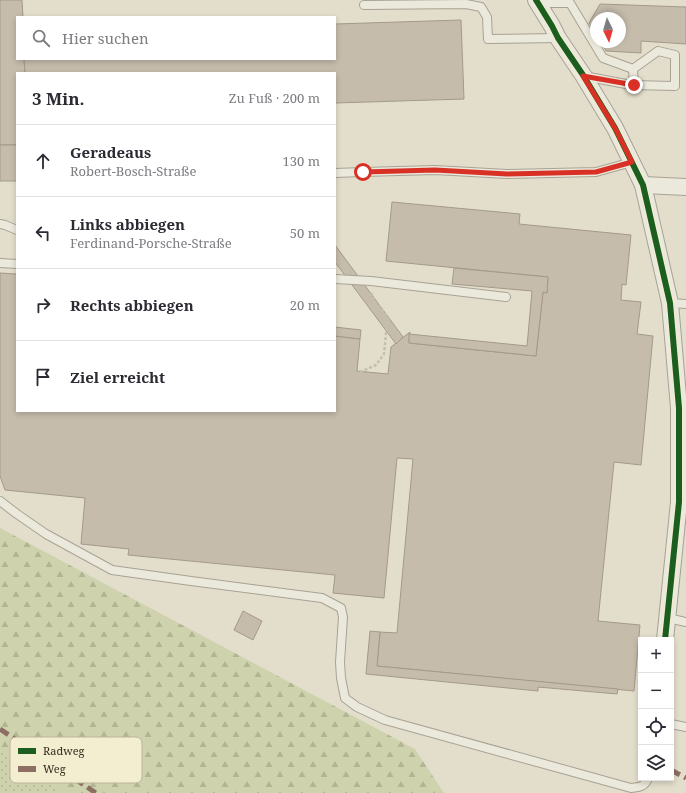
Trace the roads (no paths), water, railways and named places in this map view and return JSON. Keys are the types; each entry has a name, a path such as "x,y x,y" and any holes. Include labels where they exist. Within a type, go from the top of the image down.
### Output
{"street":[{"path":"537,2 615,128 643,185 670,303 679,408 682,503 665,637"},
{"path":"643,185 686,187"}],"lane":[{"path":"537,2 570,3 604,58 633,69"},
{"path":"364,5 466,4 481,7 487,17 488,39 558,38"},
{"path":"583,76 634,85 675,86 675,55 658,52 633,69"},
{"path":"633,69 634,85"},
{"path":"336,173 435,170 507,174 596,172 632,162"},
{"path":"0,224 16,230"},
{"path":"0,264 16,264"},
{"path":"336,279 371,281 506,297"},
{"path":"670,303 686,304"},
{"path":"0,501 46,534 112,570 322,598 341,608 343,617 340,662 341,678 345,698 357,707 385,720 631,788 641,787 647,781"},
{"path":"668,618 686,622"},
{"path":"674,725 686,727"}]}
